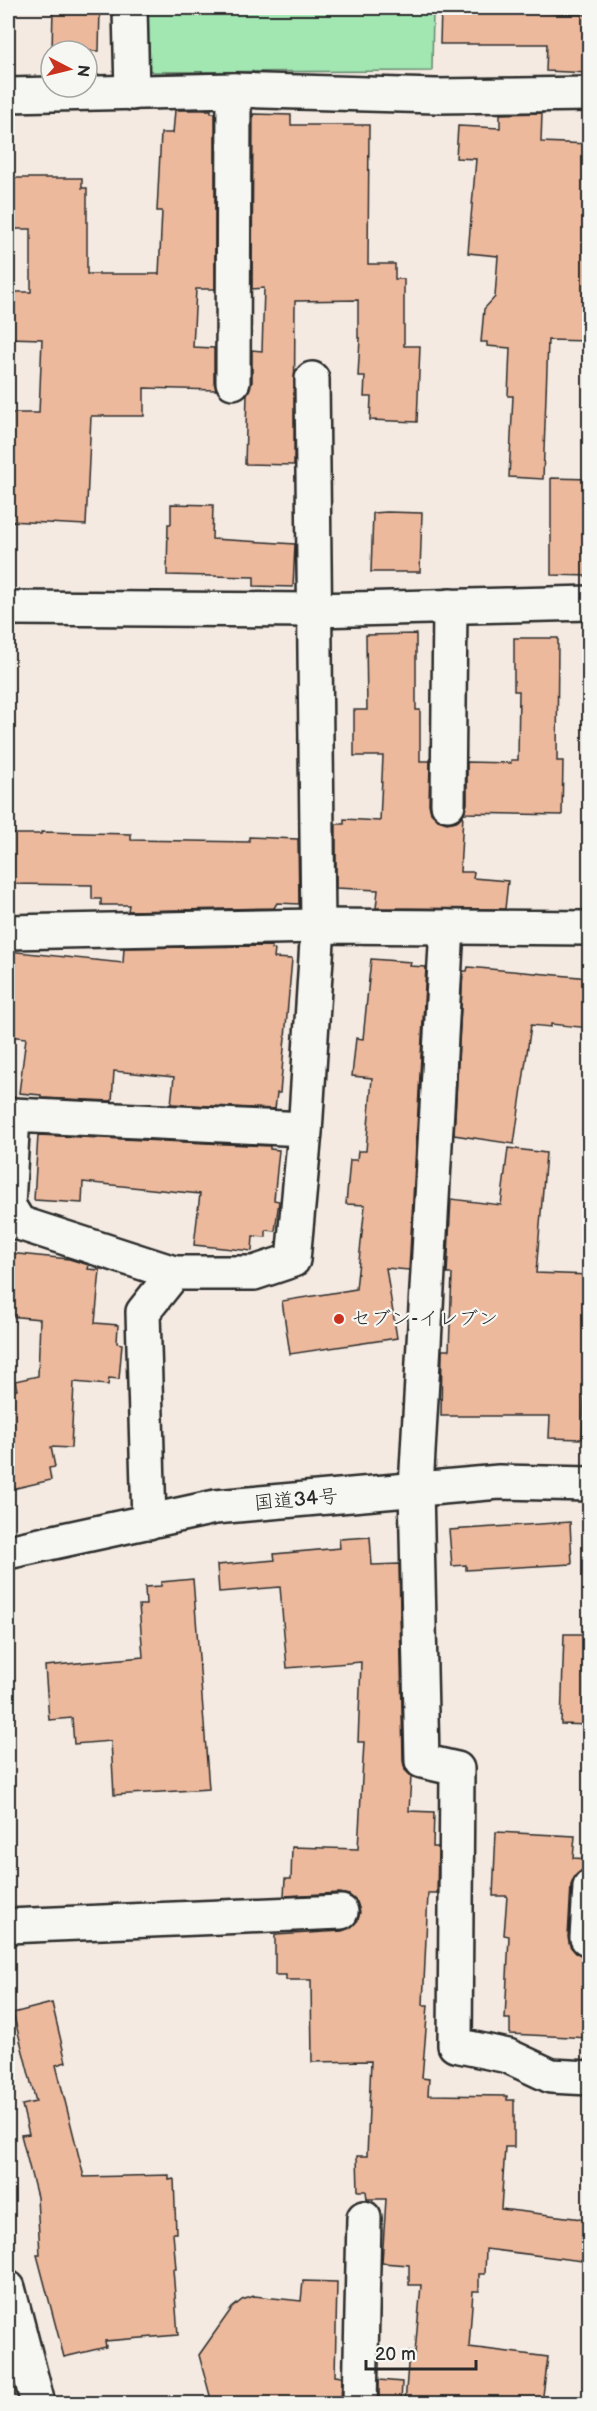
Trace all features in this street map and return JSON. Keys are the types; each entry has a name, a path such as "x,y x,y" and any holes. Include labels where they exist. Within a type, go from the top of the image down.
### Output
{"main road":[{"path":"130,8 132,93"},
{"path":"233,382 234,90"},
{"path":"8,95 234,90 436,96 590,94"},
{"path":"304,1129 13,1115 8,1205 19,1223 174,1273 254,1273 293,1260 304,1129 318,926 312,379"},
{"path":"8,608 314,610 590,603"},
{"path":"448,804 450,606"},
{"path":"8,932 318,926 590,928"},
{"path":"447,927 416,1488 422,1761 457,1769 455,2045 508,2056 551,2076 590,2078"},
{"path":"148,1522 143,1312 174,1273"},
{"name":"国道34号","path":"8,1552 215,1507 499,1482 590,1484"},
{"path":"586,1938 590,1887"},
{"path":"8,1926 340,1912"},
{"path":"360,2403 364,2218"},
{"path":"8,2288 38,2403"}],"green space":[{"path":"139,8 433,8 432,71 154,72 141,67"}],"building":[{"path":"53,8 100,8 99,51 99,39 52,39"},
{"path":"441,8 541,8 541,13 590,15 590,73 546,71 547,44 440,44"},
{"path":"175,110 211,110 211,113 215,113 215,289 196,289 193,347 214,348 216,390 144,388 144,416 91,416 86,525 8,521 8,413 39,413 42,339 8,338 8,292 31,292 31,229 8,229 8,178 82,178 82,188 87,188 87,274 159,274 162,211 157,211 161,133 173,133"},
{"path":"542,113 541,142 590,144 590,341 548,340 543,479 509,477 513,396 508,396 510,348 487,346 487,342 481,342 484,309 495,297 498,256 468,253 476,159 456,158 458,126 500,128 500,114"},
{"path":"253,114 291,115 291,125 369,125 368,264 395,264 395,279 404,279 404,346 420,346 417,422 370,420 371,397 364,397 365,376 358,376 360,338 358,338 358,300 295,301 294,465 245,464 247,394 252,382 252,350 262,351 264,288 252,289"},
{"path":"551,478 590,479 590,576 551,575"},
{"path":"171,504 213,505 212,539 295,544 293,587 254,586 254,577 167,575 168,524 171,524"},
{"path":"373,513 422,513 420,572 371,572"},
{"path":"416,634 416,710 420,710 420,761 430,761 429,804 431,813 438,820 447,823 457,821 463,815 460,872 474,872 473,878 508,881 505,909 376,908 378,890 336,888 336,824 344,824 344,819 380,821 383,756 354,756 354,710 367,710 366,635"},
{"path":"514,638 558,638 557,761 563,761 562,815 464,813 467,804 467,762 511,763 511,760 518,760 519,691 514,691"},
{"path":"41,832 131,834 131,840 249,842 249,837 298,839 299,904 277,903 274,908 128,911 129,905 101,905 101,899 92,899 92,885 8,884 8,834 41,834"},
{"path":"272,946 275,950 274,958 292,959 280,1093 277,1093 275,1109 171,1104 174,1077 114,1071 112,1101 41,1098 41,1095 19,1093 26,1038 8,1036 8,951 123,963 124,948"},
{"path":"371,959 411,962 410,966 426,967 409,1270 386,1268 397,1338 290,1354 282,1301 356,1289 365,1205 346,1204 350,1160 357,1160 358,1151 366,1151 372,1078 352,1076 356,1038 363,1039"},
{"path":"468,967 590,978 590,1028 551,1024 551,1027 531,1025 514,1144 454,1135 463,971 467,971"},
{"path":"38,1135 270,1146 270,1149 279,1150 274,1200 279,1201 275,1231 266,1230 266,1237 253,1236 252,1251 194,1245 200,1194 83,1182 82,1203 34,1200"},
{"path":"508,1148 546,1153 536,1273 590,1275 590,1382 585,1382 582,1439 549,1438 550,1416 441,1416 442,1350 449,1350 452,1274 447,1274 451,1199 501,1205"},
{"path":"8,1253 69,1259 89,1265 88,1269 100,1270 95,1323 118,1325 117,1343 122,1344 119,1379 109,1378 108,1385 74,1382 71,1448 51,1447 55,1467 49,1468 51,1480 12,1489 8,1468 8,1392 17,1390 15,1381 38,1376 40,1319 8,1316"},
{"path":"570,1522 572,1564 466,1570 466,1565 452,1566 449,1530"},
{"path":"370,1537 372,1565 399,1564 403,1761 405,1770 411,1776 409,1811 434,1812 433,1847 438,1847 437,1893 428,1893 423,2005 428,2005 422,2078 429,2079 428,2095 507,2096 507,2100 514,2100 514,2147 505,2147 501,2209 590,2220 590,2262 486,2249 485,2274 479,2274 479,2291 473,2291 469,2347 548,2357 542,2403 405,2403 409,2352 415,2353 421,2285 409,2285 409,2265 382,2263 386,2199 367,2199 366,2191 358,2191 357,2156 367,2156 371,2061 312,2062 311,1980 286,1980 286,1975 275,1975 275,1935 342,1931 351,1927 358,1920 360,1912 357,1902 349,1895 340,1893 284,1896 285,1879 291,1879 292,1847 358,1849 364,1742 358,1742 361,1662 287,1668 280,1587 219,1592 217,1565 275,1560 274,1554 340,1548 339,1539"},
{"path":"193,1579 209,1789 114,1795 111,1741 74,1744 72,1718 49,1720 45,1666 143,1657 139,1605 146,1605 145,1587 161,1586 161,1582"},
{"path":"564,1634 590,1634 590,1725 561,1724"},
{"path":"496,1832 575,1836 573,1858 590,1859 590,1869 581,1871 575,1876 571,1885 568,1937 570,1946 576,1953 590,1956 590,2038 510,2034 510,2019 505,2019 509,1936 504,1935 507,1896 493,1896"},
{"path":"52,2003 66,2062 56,2065 84,2177 169,2175 169,2180 174,2179 176,2233 173,2233 176,2269 173,2269 178,2335 105,2341 106,2347 64,2357 37,2255 40,2255 37,2197 21,2135 29,2134 22,2105 36,2102 13,2013"},
{"path":"303,2281 337,2282 335,2376 342,2377 341,2403 212,2403 199,2355 232,2308 242,2300 254,2296 301,2301"},
{"path":"379,2380 402,2382 401,2403 379,2403"}],"place":[{"name":"セブン-イレブン","path":"339,1319"}]}
